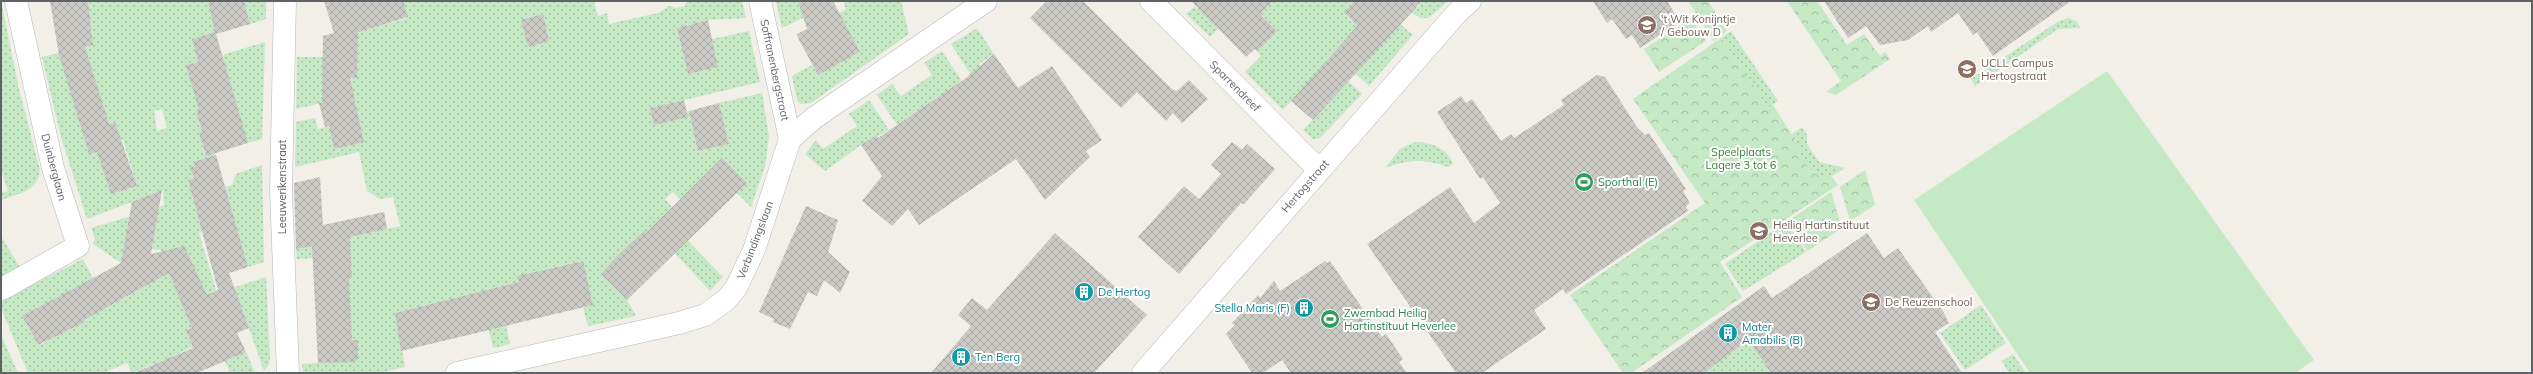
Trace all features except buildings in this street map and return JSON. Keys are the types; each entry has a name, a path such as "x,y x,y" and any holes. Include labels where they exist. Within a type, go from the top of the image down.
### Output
{"street":[{"name":"Duinberglaan","path":"2,289 78,246 53,168 16,1"},
{"name":"Leeuwerikenstraat","path":"285,1 281,190 288,373"},
{"name":"Saffranenbergstraat","path":"760,1 790,139"},
{"path":"790,139 814,118 986,1"},
{"name":"Sparrendreef","path":"1151,1 1319,170"},
{"name":"Hertogstraat","path":"1143,373 1456,14 1470,1"},
{"name":"Verbindingslaan","path":"457,373 679,323 705,315 726,300 746,270 790,139"}],"green space":[{"path":"1,1 19,89 40,170 35,183 26,191 1,200 1,193 8,191 1,169"},
{"path":"88,1 208,1 216,34 211,33 192,39 198,62 187,65 193,88 209,107 196,111 202,132 199,133 205,155 214,153 216,155 193,162 195,166 191,168 194,178 188,180 202,232 199,233 217,293 266,277 270,358 269,364 264,371 242,308 186,330 192,347 175,355 178,364 154,366 153,364 132,373 127,363 103,373 28,373 1,308 1,301 83,259 93,279 22,316 38,346 48,341 46,337 63,333 85,322 81,315 106,308 141,289 137,281 157,276 161,250 152,249 157,220 141,215 164,205 163,190 87,219 61,137 42,57 93,45","holes":["66,74 108,124 115,122 119,133 114,143 123,140 137,186 111,194 98,151 86,145","162,109 167,128 157,131 154,111"]},
{"path":"244,1 266,1 266,19 250,24"},
{"path":"401,1 594,1 598,16 607,13 609,24 658,13 669,6 676,8 685,6 687,1 742,1 746,18 708,20 677,28 688,74 718,67 712,39 749,31 760,82 650,108 689,111 699,151 729,144 719,103 762,93 769,137 765,167 751,207 737,193 746,183 681,200 673,192 665,199 672,207 664,216 723,277 710,291 654,231 607,280 627,300 636,316 588,326 583,308 593,305 582,261 540,270 543,285 517,276 519,282 498,287 510,344 493,348 480,292 395,313 405,367 379,373 303,373 302,364 358,360 358,340 345,339 350,298 349,277 352,277 352,266 348,266 348,256 297,259 296,249 400,226 393,197 380,199 367,191 359,152 295,167 296,122 315,118 318,129 329,126 334,149 364,141 354,95 296,109 297,57 324,57 323,77 357,77 358,27 382,20 383,25 408,18","holes":["543,14 549,41 528,46 521,20"]},
{"path":"776,1 798,1 800,6 816,1 838,1 782,28"},
{"path":"843,1 901,1 909,34 811,103 801,104 797,100 792,76 812,65 818,75 860,52 839,13 846,9"},
{"path":"1206,1 1212,1 1228,19 1210,37 1186,14 1195,6 1197,9"},
{"path":"1259,1 1355,1 1345,12 1348,18 1379,47 1400,24 1413,35 1369,86 1354,73 1343,42 1326,61 1362,94 1320,138 1313,139 1303,130 1332,99 1291,101 1283,110 1245,72 1261,56 1257,51 1277,31 1260,14 1266,8"},
{"path":"1399,1 1408,1 1417,8 1422,1 1448,1 1433,14 1424,18 1414,14"},
{"path":"1688,1 1708,1 1727,31 1714,41"},
{"path":"1787,1 1817,1 1847,45 1864,34 1880,56 1885,52 1890,59 1836,95 1826,92 1841,81"},
{"path":"2069,18 2076,21 2081,28 2058,29 1975,86 1971,79 2059,21"},
{"path":"1691,19 1706,41 1659,72 1644,49"},
{"path":"977,28 994,54 979,64 981,68 971,75 951,44"},
{"path":"1731,31 1778,101 1768,108 1721,38"},
{"name":"Speelplaats Lagere 3 tot 6","path":"1721,38 1768,108 1773,105 1799,146 1801,157 1809,170 1818,175 1831,176 1838,185 1720,262 1742,297 1631,373 1623,373 1570,295 1705,203 1633,99"},
{"path":"265,42 262,139 247,143 222,55"},
{"path":"942,51 962,81 897,125 877,95 892,84 901,96 932,75 924,63"},
{"path":"2107,71 2314,360 2295,373 2030,373 1914,200"},
{"path":"869,100 889,130 861,145 825,171 805,154 816,140 823,149 857,126 849,114"},
{"path":"1802,127 1807,135 1807,144 1819,162 1845,168 1835,175 1826,177 1809,169 1803,161 1792,134"},
{"path":"1415,142 1427,143 1438,147 1451,158 1453,164 1448,167 1423,161 1416,161 1385,168 1400,149"},
{"path":"262,165 264,262 248,267 225,187 232,185 236,174"},
{"path":"1865,170 1875,205 1850,221 1840,187"},
{"path":"1831,192 1842,228 1807,251 1788,221"},
{"path":"131,216 121,263 93,244 95,239 91,228"},
{"path":"1786,222 1806,252 1743,291 1725,264"},
{"path":"1,236 23,273 1,285"},
{"path":"1981,305 2006,343 1965,370 1940,333"},
{"path":"1,335 18,373 1,373"},
{"path":"1748,340 1771,373 1704,373"},
{"path":"246,352 255,373 230,373 225,361"},
{"path":"2013,354 2026,373 2009,373 2002,361"}],"place":[{"name":"'t Wit Konijntje / Gebouw D","path":"1647,25"},
{"name":"UCLL Campus Hertogstraat","path":"1967,69"},
{"name":"Sporthal (E)","path":"1584,182"},
{"name":"Heilig Hartinstituut Heverlee","path":"1759,231"},
{"name":"De Hertog","path":"1084,292"},
{"name":"De Reuzenschool","path":"1871,302"},
{"name":"Stella Maris (F)","path":"1304,308"},
{"name":"Zwembad Heilig Hartinstituut Heverlee","path":"1330,319"},
{"name":"Mater Amabilis (B)","path":"1728,333"},
{"name":"Ten Berg","path":"961,357"}]}
